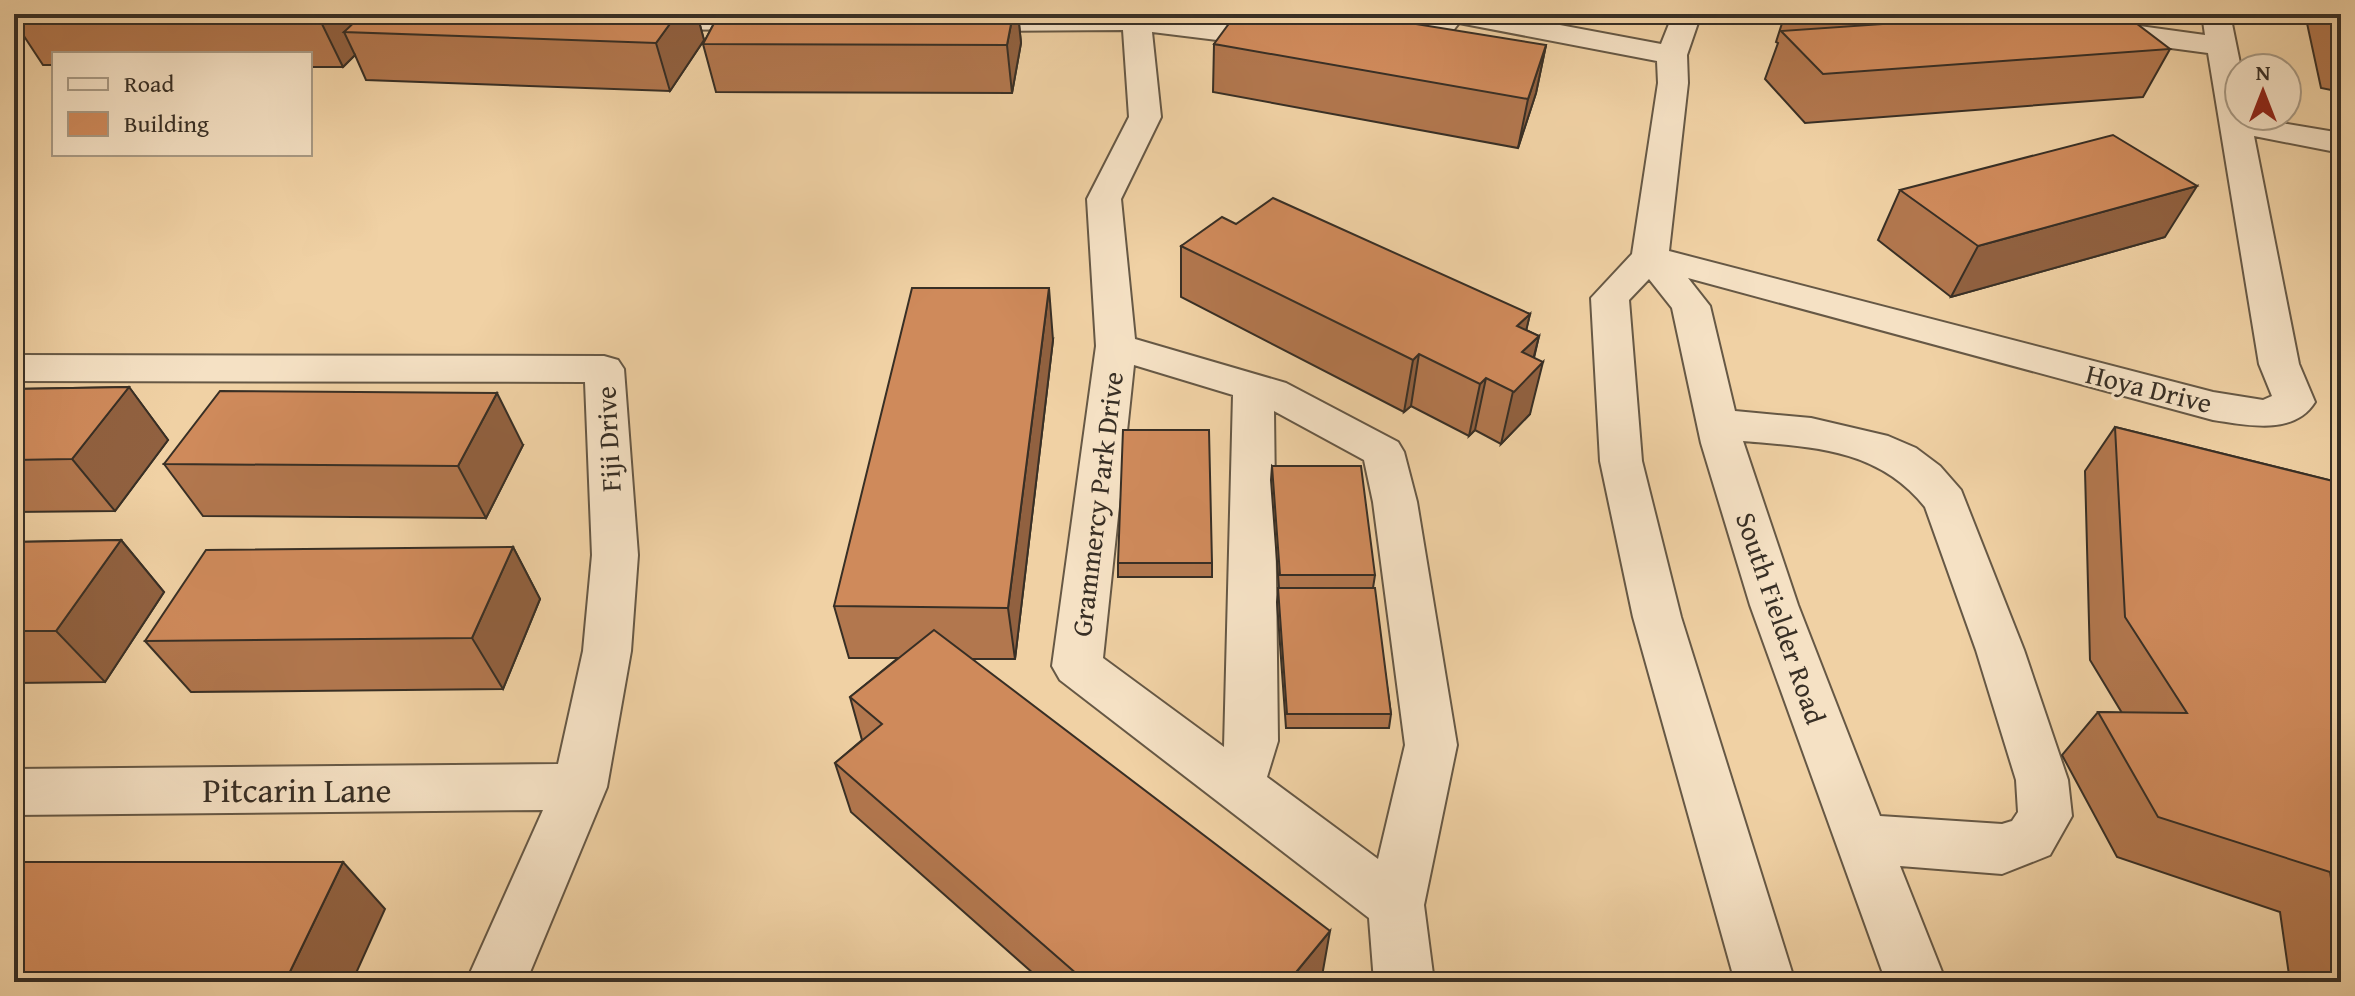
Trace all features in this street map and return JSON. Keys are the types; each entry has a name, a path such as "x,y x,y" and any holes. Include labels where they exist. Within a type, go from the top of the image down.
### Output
{"street":[{"path":"1370,50 1417,56 1454,14 1672,55"},
{"path":"1687,14 1672,55 1673,83 1650,257 1610,298 1621,461 1657,617 1765,982"},
{"path":"930,22 1136,18 1307,42"},
{"name":"Grammercy Park Drive","path":"1136,18 1145,117 1104,199 1116,346 1077,666 1396,905"},
{"path":"615,20 803,23"},
{"name":"Hoya Drive","path":"2062,25 2218,30 2223,59"},
{"name":"Hoya Drive","path":"1650,257 2213,406 2266,414 2295,402 2279,364 2236,132"},
{"path":"2285,132 2341,143"},
{"name":"South Fielder Road","path":"1650,257 1691,306 1717,424 1774,605 1916,982"},
{"path":"1116,346 1272,393 1383,452 1395,502 1431,745 1396,905 1404,982"},
{"name":"Fiji Drive","path":"14,368 604,369 615,555 607,651 580,787 496,982"},
{"path":"1237,787 1252,741 1253,386"},
{"path":"1717,424 1857,440 1898,455 1931,479 1945,501 2000,650 2042,780 2045,816 2031,838 2002,849 1862,839"},
{"name":"Pitcarin Lane","path":"14,792 580,787"}],"building":[{"path":"17,14 326,14 320,20 14,18"},
{"path":"363,14 677,14 656,43 344,32"},
{"path":"719,14 1013,14 1007,45 703,44"},
{"path":"1236,14 1354,14 1546,45 1528,99 1214,44"},
{"path":"2028,14 2124,14 2170,49 1823,74 1781,31"},
{"path":"2334,14 2341,14 2341,43"},
{"path":"2113,135 2197,186 1978,246 1900,190"},
{"path":"1273,198 1530,314 1517,326 1539,336 1522,352 1543,362 1514,392 1486,378 1480,384 1419,354 1413,360 1181,246 1222,217 1236,224"},
{"path":"912,288 1049,288 1008,608 834,606"},
{"path":"129,387 72,459 14,460 14,389"},
{"path":"220,391 497,393 458,466 164,464"},
{"path":"2115,427 2341,483 2341,940 2330,872 2158,817 2098,712 2187,713 2125,617"},
{"path":"1123,430 1209,430 1212,563 1118,563"},
{"path":"1272,466 1361,466 1375,575 1280,575"},
{"path":"121,540 56,631 14,631 14,542"},
{"path":"513,547 472,638 145,641 206,550"},
{"path":"1278,588 1375,588 1391,714 1287,714"},
{"path":"934,630 1330,931 1288,982 1086,982 835,763 882,724 850,697"},
{"path":"14,862 343,862 285,982 14,982"}]}
